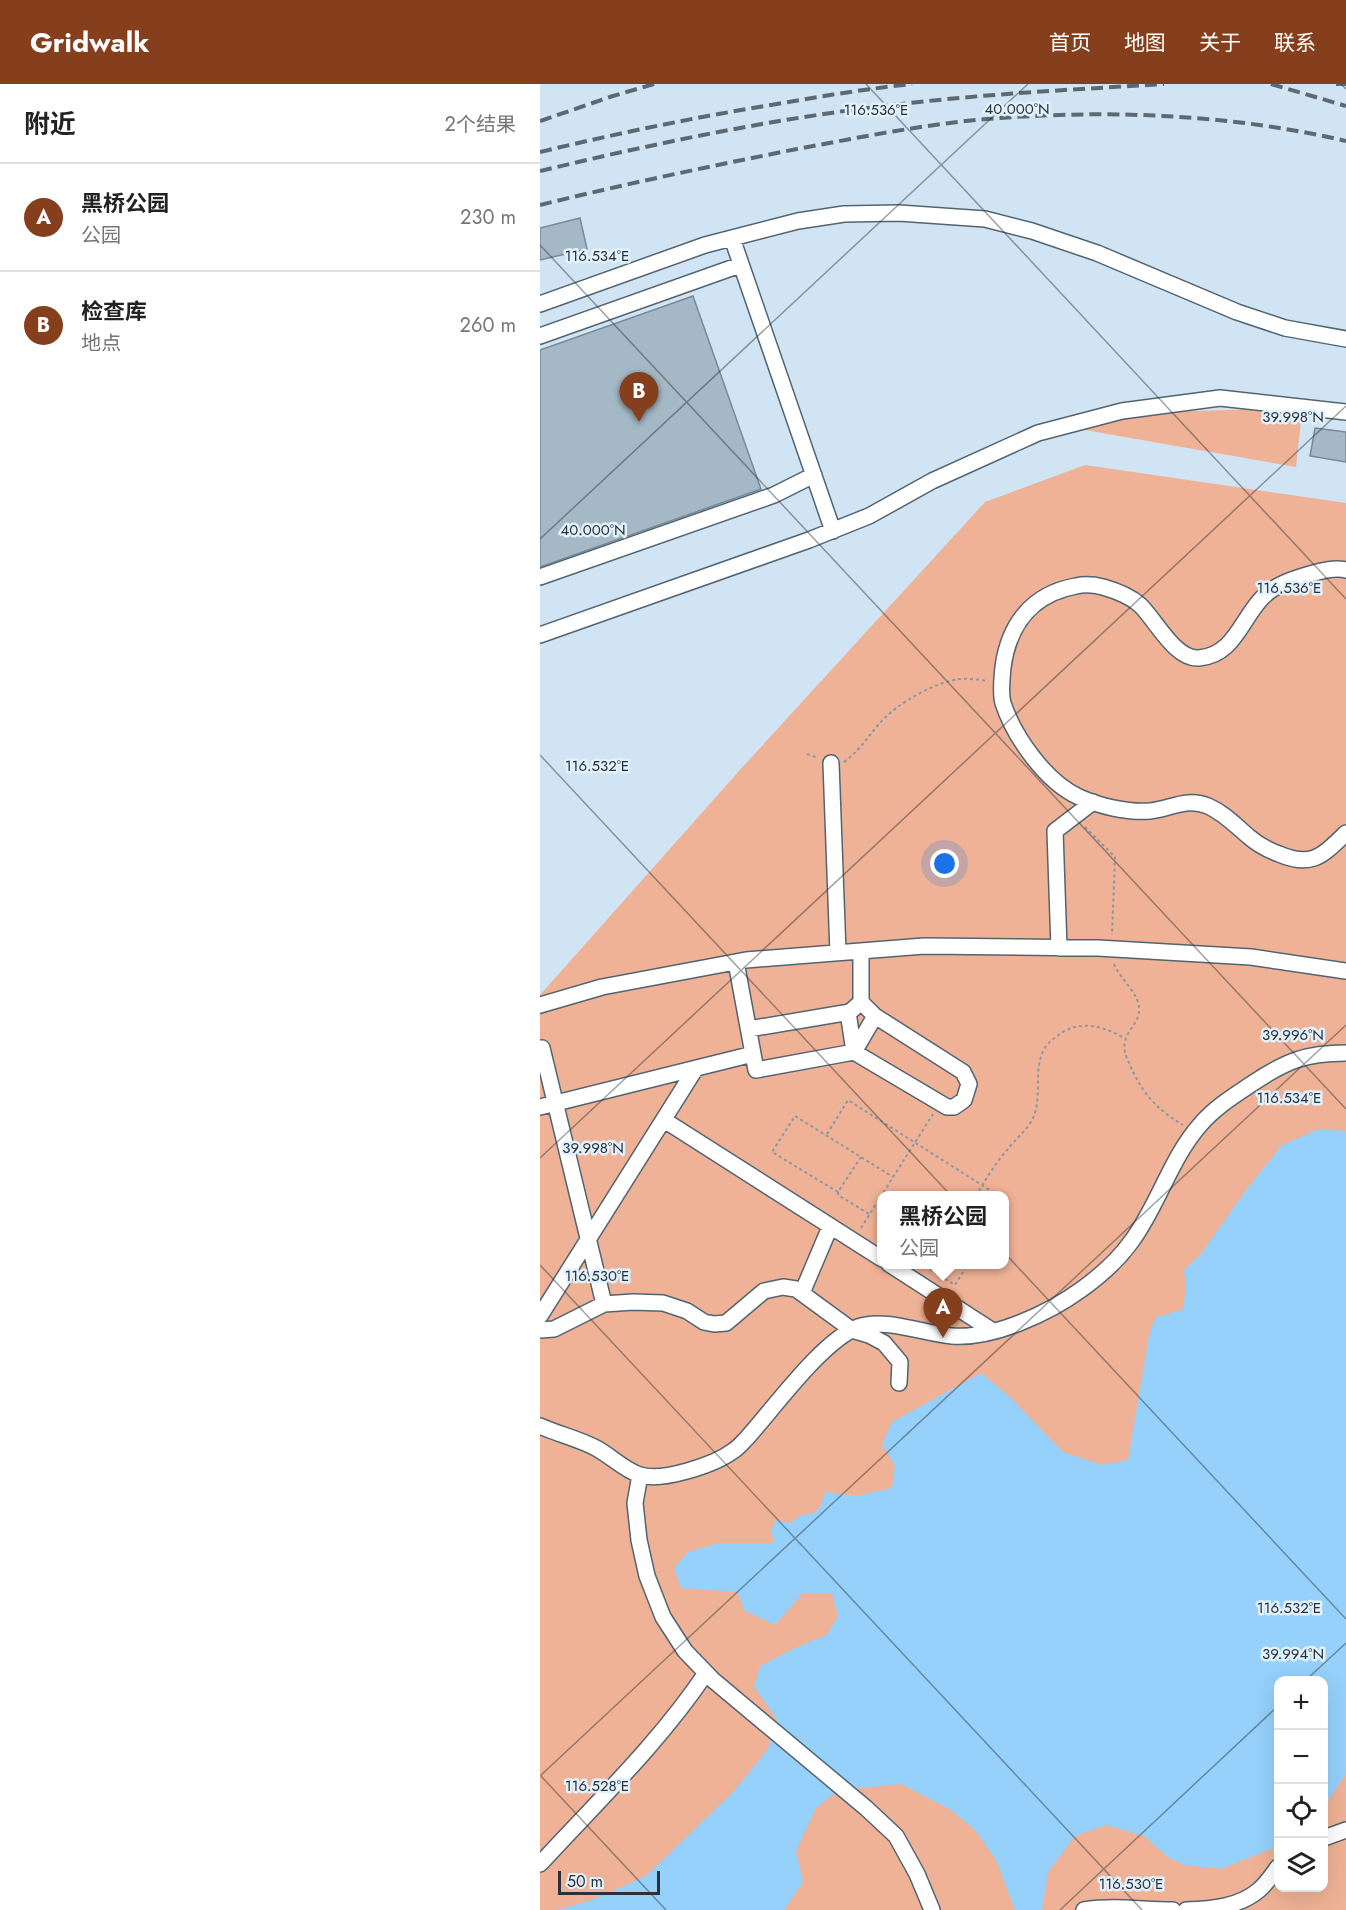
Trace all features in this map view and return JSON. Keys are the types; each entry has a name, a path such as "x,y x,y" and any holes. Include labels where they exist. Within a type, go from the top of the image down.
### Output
{"street":[{"path":"540,304 705,245 798,221 844,214 899,213 985,219 1032,231 1097,253 1237,312 1285,328 1346,339"},
{"path":"732,238 833,531"},
{"path":"540,336 740,265"},
{"path":"540,635 833,531 869,516 932,481 1038,433 1122,411 1220,398 1346,412"},
{"path":"540,577 774,495 814,476"},
{"path":"1346,570 1322,571 1273,588 1253,608 1230,643 1220,652 1197,659 1187,656 1170,643 1141,606 1131,598 1096,585 1065,588 1042,600 1024,614 1016,625 1007,648 1001,682 1002,702 1017,734 1056,782 1078,797 1126,809 1151,811 1179,803 1206,805 1230,819 1250,838 1270,850 1291,859 1305,861 1318,857 1346,833"},
{"path":"831,763 838,953"},
{"path":"1059,948 1055,831 1093,802"},
{"path":"540,1005 602,987 736,962 924,946 1112,949 1251,957 1346,971"},
{"path":"736,962 756,1070 854,1052 940,1104 954,1107 964,1100 969,1084 963,1072 875,1016 861,1002 861,951"},
{"path":"749,1029 848,1012 861,1002"},
{"path":"848,1012 854,1052"},
{"path":"854,1052 875,1016"},
{"path":"540,1048 542,1048 604,1304"},
{"path":"540,1426 594,1447 612,1457 625,1468 640,1475 652,1477 686,1470 711,1463 733,1451 826,1349 860,1326 878,1324 952,1336 983,1334 1016,1324 1081,1290 1108,1267 1131,1242 1187,1141 1201,1122 1273,1070 1301,1057 1346,1053"},
{"path":"540,1107 753,1054"},
{"path":"540,1316 696,1068"},
{"path":"663,1120 877,1257"},
{"path":"802,1293 830,1227"},
{"path":"897,1269 993,1331"},
{"path":"540,1330 554,1329 604,1304 633,1302 663,1303 687,1311 704,1322 726,1323 764,1291 783,1287 796,1289 852,1330 884,1343 900,1362 899,1383"},
{"path":"640,1475 635,1503 639,1540 647,1576 663,1617 685,1651 706,1673 896,1836 933,1910"},
{"path":"540,1864 661,1733 683,1707 706,1673"},
{"path":"1328,1836 1346,1830"},
{"path":"1186,1910 1216,1908 1232,1904 1259,1890 1274,1873"},
{"path":"1084,1910 1123,1907 1173,1910"}],"path":[{"path":"807,754 831,763 844,762 857,752 892,711 911,698 939,685 960,679 1001,682"},
{"path":"1075,816 1115,857 1112,949 1114,966 1133,993 1139,1006 1138,1018 1125,1039 1124,1050 1138,1085 1151,1101 1168,1116 1194,1132"},
{"path":"979,1191 1009,1147 1024,1133 1033,1118 1042,1054 1050,1042 1062,1031 1078,1025 1093,1025 1125,1039"},
{"path":"826,1135 848,1100 991,1191"},
{"path":"884,1191 940,1104"},
{"path":"869,1214 838,1192 772,1152 795,1116 893,1177"},
{"path":"838,1192 861,1157"},
{"path":"853,1241 877,1202"},
{"path":"930,1269 956,1285 965,1269"}],"shaded area":[{"path":"1257,409 1302,411 1296,467 1085,430 1086,427 1125,416 1162,412"},
{"path":"1085,465 1346,503 1346,1910 540,1910 540,995 739,771 985,502"}],"water":[{"path":"1319,1129 1346,1131 1346,1774 1329,1799 1328,1676 1274,1676 1274,1847 1221,1869 1184,1865 1168,1857 1144,1836 1106,1825 1075,1836 1048,1872 1042,1910 1015,1910 996,1860 975,1830 951,1810 901,1784 839,1790 816,1808 796,1851 803,1882 784,1910 557,1910 592,1900 646,1876 733,1792 768,1749 777,1719 754,1687 760,1666 827,1635 838,1616 832,1593 802,1594 775,1625 745,1611 737,1592 681,1588 674,1568 688,1552 719,1543 774,1543 771,1530 776,1520 790,1523 801,1515 814,1513 821,1505 825,1492 856,1496 892,1488 895,1466 882,1444 892,1422 981,1373 1011,1398 1063,1452 1102,1465 1128,1460 1149,1336 1155,1318 1183,1309 1186,1286 1184,1270 1201,1254 1246,1190 1282,1145"}],"building":[{"path":"580,218 587,249 540,260 540,228"},
{"path":"693,296 761,489 540,567 540,350"},
{"path":"1315,428 1346,432 1346,462 1310,456"}],"railway":[{"path":"540,121 654,84"},
{"path":"540,152 717,114 827,95 912,84"},
{"path":"540,171 681,139 871,107 980,96 1164,84"},
{"path":"1271,84 1346,106"},
{"path":"1336,84 1346,84"},
{"path":"540,205 797,149 909,129 976,120 1068,115 1162,116 1255,124 1346,141"}],"place":[{"name":"检查库","path":"639,422"},
{"name":"黑桥公园","path":"943,1338"}]}
